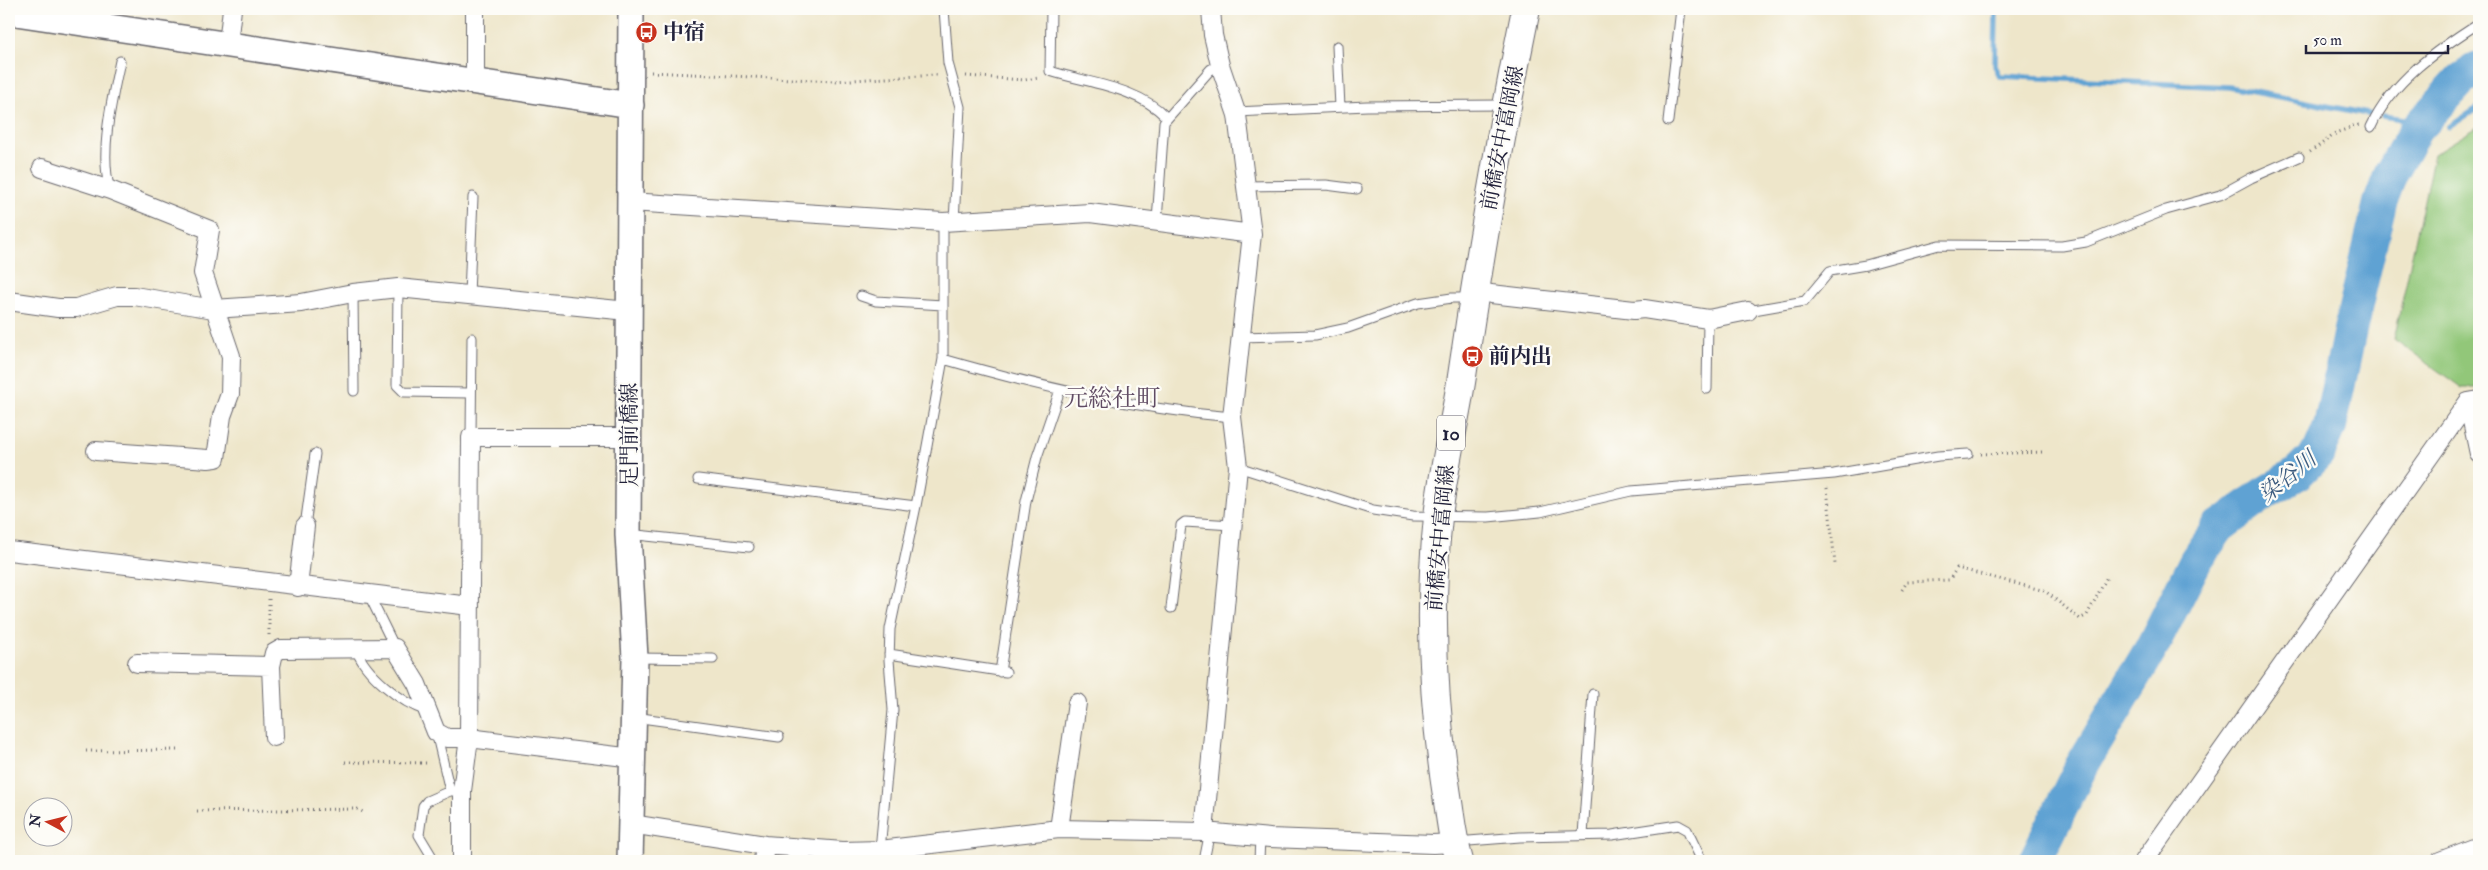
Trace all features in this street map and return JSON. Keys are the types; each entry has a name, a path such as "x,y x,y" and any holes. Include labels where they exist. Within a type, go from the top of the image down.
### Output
{"main road":[{"name":"足門前橋線","path":"630,861 635,658 628,534 631,9"},
{"name":"前橋安中富岡線","path":"1456,852 1441,758 1433,674 1433,608 1438,516 1473,294 1526,9"},
{"path":"9,12 631,104"}],"street":[{"path":"228,44 232,9"},
{"path":"474,81 475,9"},
{"path":"1204,832 1238,467 1232,417 1252,234 1236,112 1220,65 1213,35 1211,9"},
{"path":"42,168 110,190 210,230 203,273 226,342 231,365 230,394 222,416 216,458 96,451"},
{"path":"630,202 949,222 1090,213 1252,234"},
{"path":"9,301 58,308 76,308 117,296 134,296 214,309 301,303 353,293 398,288 618,310 629,309"},
{"path":"1473,294 1491,294 1634,310 1644,309 1708,318 1748,311"},
{"path":"2474,401 2479,454"},
{"path":"2144,861 2474,401"},
{"path":"462,861 456,791 469,738 471,437 629,437"},
{"path":"298,587 305,526"},
{"path":"9,552 470,606"},
{"path":"138,663 272,660 289,649 395,648 417,684 436,732 447,738 469,738 633,758"},
{"path":"272,660 274,737"},
{"path":"1059,829 1077,703"},
{"path":"631,824 764,853 819,856 1059,829 1204,832 1260,837 1433,844 1456,852"},
{"path":"2440,861 2479,846"}],"lane":[{"path":"880,850 893,710 889,654 890,629 916,506 943,359 943,305 960,107 950,75 945,46 944,9"},
{"path":"1052,9 1050,71 1115,86 1160,111 1166,117"},
{"path":"1668,121 1681,9"},
{"path":"2371,127 2376,115 2408,77 2423,63 2479,23"},
{"path":"1337,46 1340,107"},
{"path":"110,190 106,176 107,142 120,61"},
{"path":"1157,221 1164,122 1166,117 1211,70 1220,65"},
{"path":"1236,112 1340,107 1508,105"},
{"path":"1748,311 1805,301 1830,271 1866,265 1924,248 1950,244 2062,246 2086,242 2166,210 2220,195 2251,178 2299,158"},
{"path":"1246,186 1326,186 1357,189"},
{"path":"469,295 473,197"},
{"path":"398,288 398,385 400,390 404,392 470,393"},
{"path":"353,293 354,391"},
{"path":"1241,337 1315,335 1348,328 1418,303 1473,294"},
{"path":"862,296 876,301 943,305"},
{"path":"1708,318 1708,388"},
{"path":"471,437 472,338"},
{"path":"943,359 1030,384 1193,414 1232,417"},
{"path":"889,654 1003,672 1026,501 1060,390"},
{"path":"305,526 315,454"},
{"path":"1238,467 1373,510 1413,516 1488,517 1540,512 1631,491 1825,475 1968,454"},
{"path":"698,479 916,506"},
{"path":"1171,608 1181,525 1185,522 1232,526"},
{"path":"628,534 749,547"},
{"path":"369,595 395,648"},
{"path":"356,649 359,658 395,695 417,708 428,711"},
{"path":"635,658 714,659"},
{"path":"1583,835 1592,694"},
{"path":"634,717 779,737"},
{"path":"430,861 431,855 419,835 423,806 427,801 456,791 443,761 436,732"},
{"path":"1456,852 1520,837 1612,835 1678,826 1687,830 1702,861"},
{"path":"1204,832 1208,842 1204,861"},
{"path":"1259,861 1260,837"}],"path":[{"path":"631,71 834,81 950,75 1024,80 1035,79 1050,71"},
{"path":"2299,158 2305,157 2338,132 2357,125 2371,127"},
{"path":"1968,454 2044,452"},
{"path":"1825,475 1835,564"},
{"path":"1902,590 1907,582 1948,580 1957,568 2045,591 2080,619 2088,615 2107,577"},
{"path":"270,583 268,638 272,660"},
{"path":"86,751 181,750"},
{"path":"345,762 429,763 443,761"},
{"path":"197,812 357,809 363,812"}],"green space":[{"path":"2479,126 2479,388 2462,388 2394,339 2434,154"}],"waterway":[{"path":"1996,9 1995,66 2000,76 2229,87 2373,115"},
{"name":"染谷川","path":"2035,861 2081,767 2151,649 2196,560 2219,527 2265,493 2297,474 2319,452 2330,426 2380,203 2391,173 2416,129 2462,79 2479,68"},
{"path":"2449,127 2479,107"},
{"path":"2383,116 2435,124"}],"place":[{"name":"中宿","path":"647,32"},
{"name":"前内出","path":"1473,356"}],"district":[{"name":"元総社町","path":"1112,398"}]}
